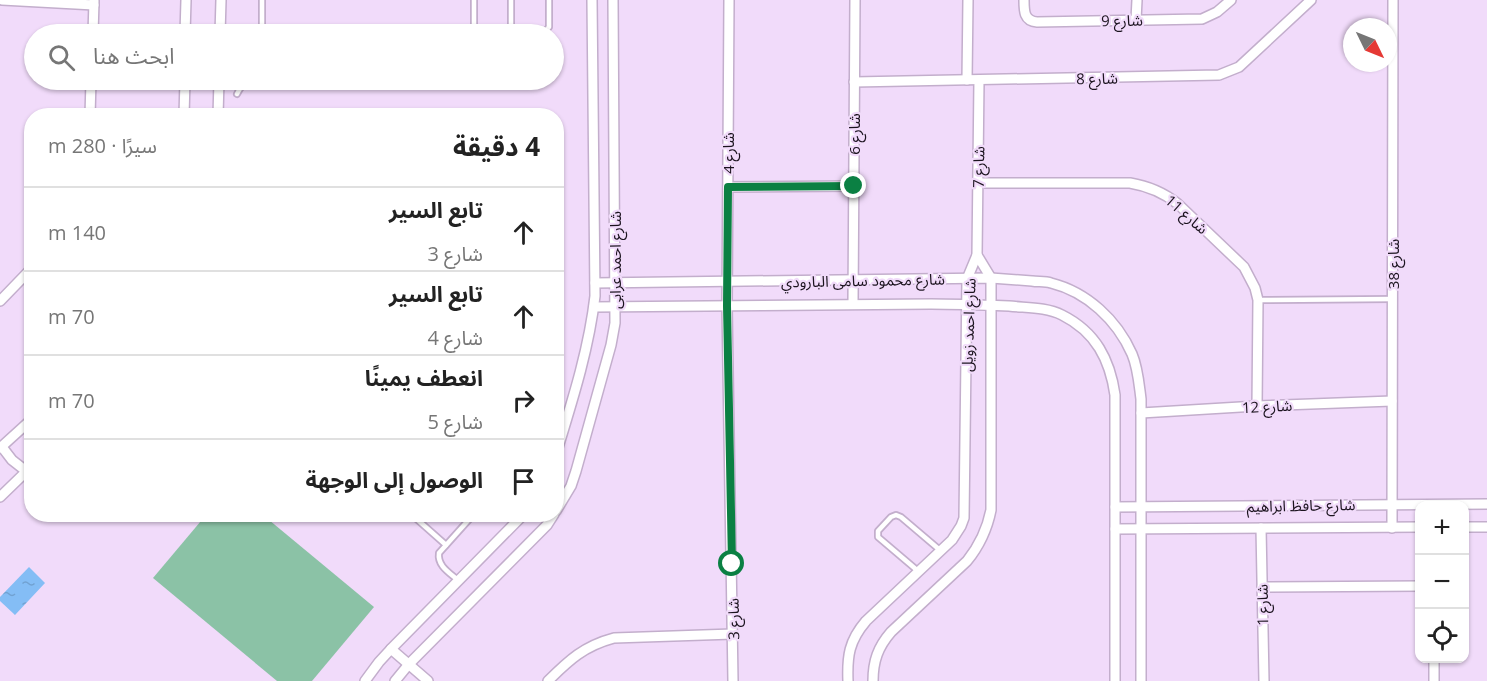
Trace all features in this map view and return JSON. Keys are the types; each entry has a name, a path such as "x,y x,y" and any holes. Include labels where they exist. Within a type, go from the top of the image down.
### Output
{"street":[{"path":"2,0 94,2 93,24"},
{"path":"185,24 186,0"},
{"path":"220,24 221,0"},
{"name":"شارع احمد عرابى","path":"564,429 573,400 594,308 592,0"},
{"name":"شارع احمد عرابى","path":"564,498 576,471 611,345 615,322 613,0"},
{"name":"شارع 4","path":"727,306 729,0"},
{"name":"شارع 6","path":"853,304 855,0"},
{"path":"967,80 968,0"},
{"name":"شارع 9","path":"1024,0 1024,14 1032,22 1202,19 1217,12 1231,0"},
{"path":"1136,20 1137,0"},
{"path":"1386,0 1393,4"},
{"name":"شارع 8","path":"854,82 1219,75 1239,67 1306,1"},
{"name":"شارع 38","path":"1392,528 1393,4"},
{"name":"شارع 7","path":"976,255 979,80"},
{"path":"90,108 91,90"},
{"path":"184,108 185,90"},
{"path":"218,108 219,90"},
{"name":"شارع 11","path":"978,183 1130,183 1143,185 1167,195 1244,267 1250,277 1258,300 1257,406"},
{"path":"728,187 854,186"},
{"name":"شارع احمد زويل","path":"873,681 873,664 882,642 967,561 984,536 989,521 991,510 991,278 976,255"},
{"name":"شارع احمد زويل","path":"848,681 849,652 858,630 941,551 957,534 964,518 967,279 976,255"},
{"path":"0,301 24,276"},
{"name":"شارع محمود سامى البارودي","path":"595,283 991,278 1050,282 1071,290 1090,302 1122,334 1139,376 1141,681"},
{"name":"شارع محمود سامى البارودي","path":"594,308 967,304 1043,309 1062,315 1079,326 1094,340 1105,356 1112,375 1115,395 1115,681"},
{"name":"شارع 3","path":"727,306 733,681"},
{"name":"شارع 12","path":"1141,413 1392,401"},
{"path":"24,426 1,447 12,460 24,466"},
{"path":"3,490 24,473"},
{"name":"شارع حافظ ابراهيم","path":"1469,504 1487,504"},
{"name":"شارع حافظ ابراهيم","path":"1115,507 1415,505"},
{"path":"365,681 391,649 516,522"},
{"name":"شارع احمد عرابى","path":"395,681 548,522"},
{"name":"شارع حافظ ابراهيم","path":"1115,529 1415,527"},
{"path":"1469,527 1487,527"},
{"name":"شارع 1","path":"1261,528 1264,681"},
{"path":"1262,587 1415,586"},
{"path":"548,681 575,655 594,644 614,638 733,634"},
{"path":"391,649 428,681"},
{"path":"1434,663 1434,681"}],"lane":[{"path":"262,0 262,24"},
{"path":"474,0 474,24"},
{"path":"511,0 511,24"},
{"path":"549,0 549,24"},
{"path":"237,94 239,90"},
{"path":"1258,300 1393,299"},
{"path":"919,571 878,537 878,531 891,517 896,515 901,517 941,551"},
{"path":"420,522 446,545"},
{"path":"459,581 440,563 438,558 439,552 467,522"}],"green space":[{"path":"200,522 271,522 374,607 312,681 277,681 153,578"}],"water":[{"path":"29,567 45,583 15,615 0,601 0,597"}],"route":[{"path":"732,564 727,306 728,187 854,186"}]}
